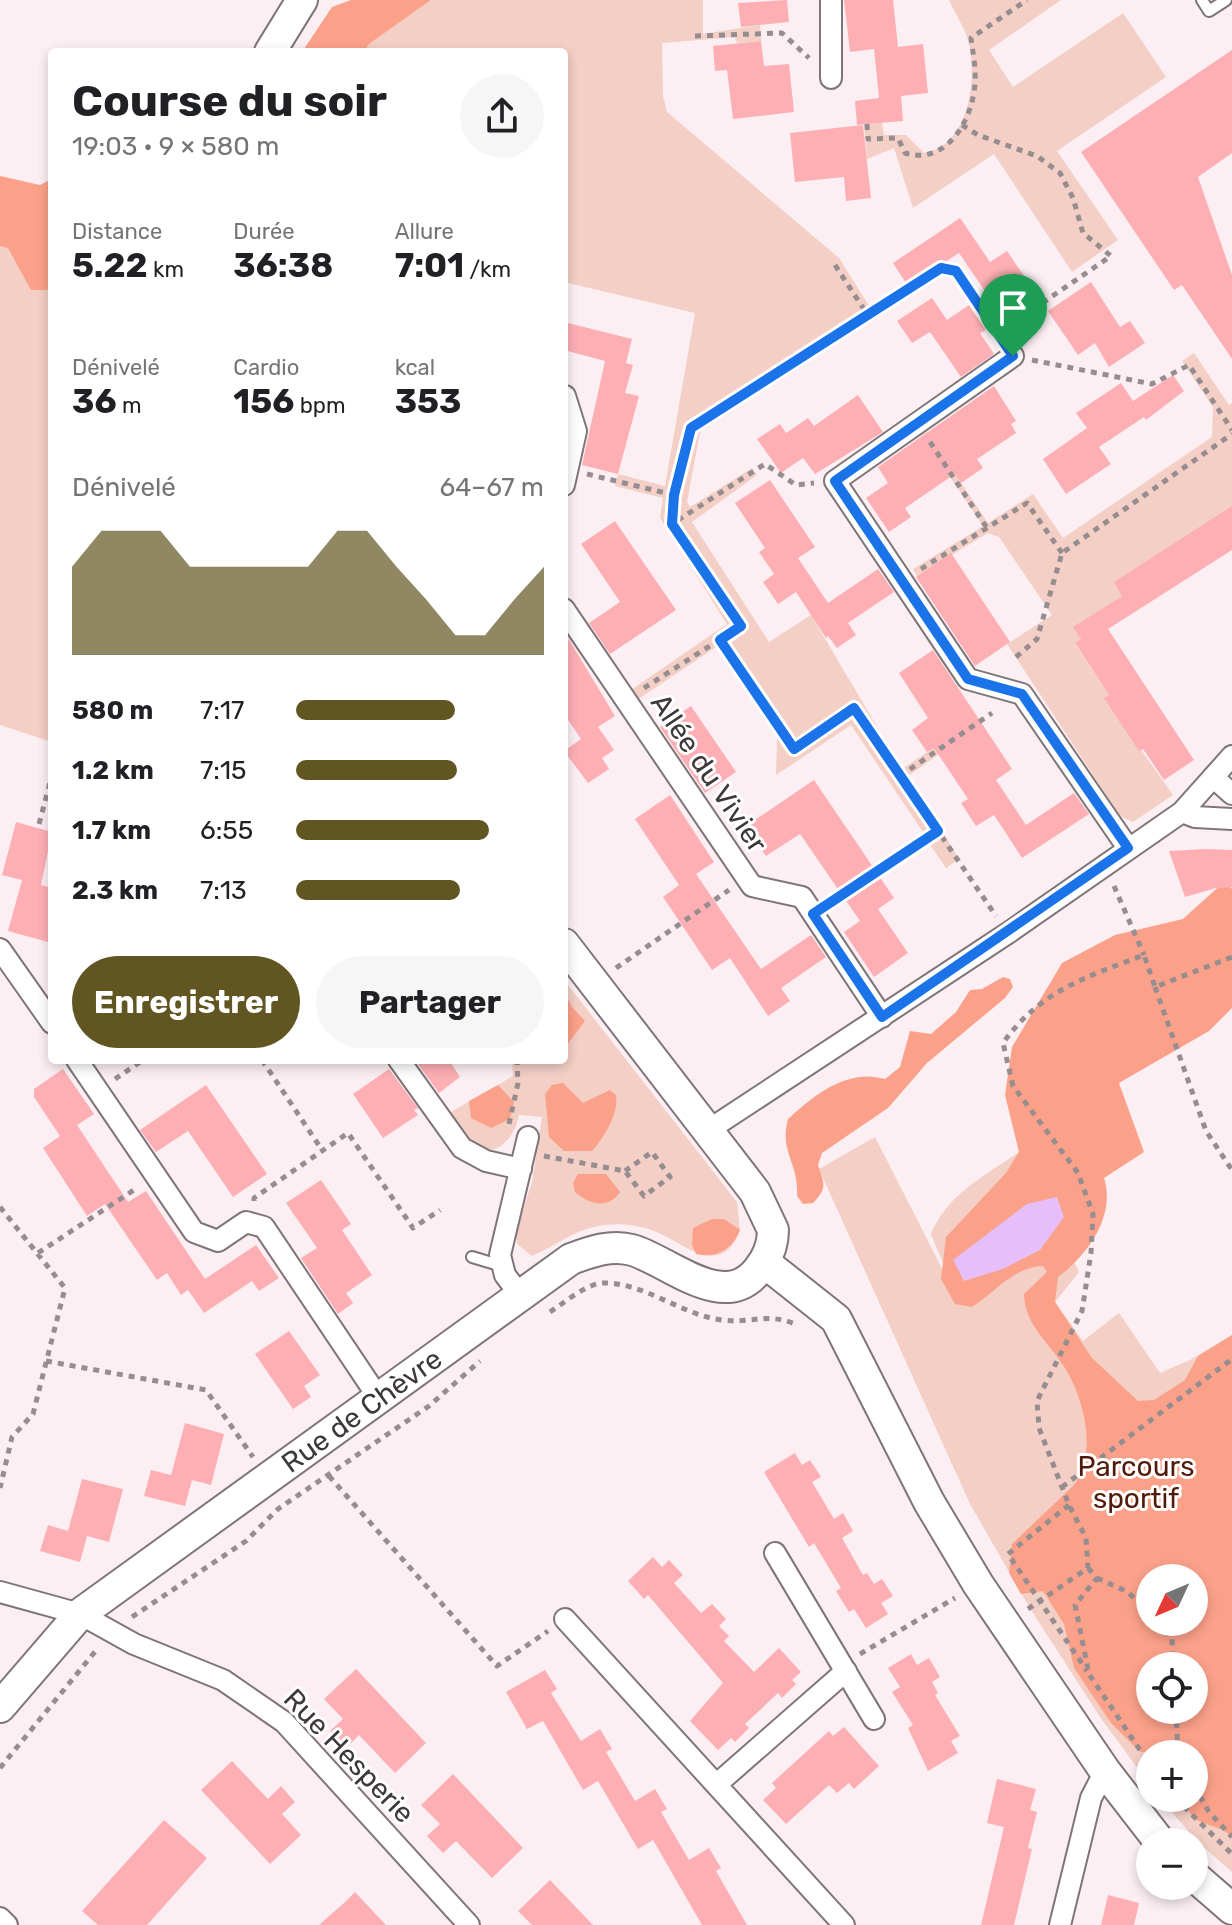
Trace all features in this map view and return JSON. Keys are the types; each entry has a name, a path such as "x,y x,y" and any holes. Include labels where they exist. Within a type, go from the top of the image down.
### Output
{"street":[{"path":"272,48 302,0"},
{"path":"831,0 831,78"},
{"path":"1013,356 835,481 968,679 1022,694 1128,848"},
{"path":"568,406 576,431 568,468"},
{"name":"Allée du Vivier","path":"568,615 752,886 802,897 882,1017"},
{"path":"707,1131 1008,933 1182,812 1232,756"},
{"path":"1213,777 1232,794"},
{"path":"1182,812 1195,817 1232,819"},
{"path":"0,949 48,1017"},
{"path":"568,949 755,1192 770,1217 773,1242 764,1262 826,1309 845,1332 929,1502 978,1584 1105,1771 1149,1828"},
{"path":"80,1064 188,1225 201,1237 218,1241 246,1222 255,1222 264,1227 378,1397"},
{"path":"402,1064 455,1141 478,1158 519,1156 500,1255 502,1266 520,1295"},
{"name":"Rue de Chèvre","path":"0,1707 80,1614 571,1259 600,1249 632,1250 695,1281 712,1285 751,1279 764,1262"},
{"path":"775,1553 874,1719"},
{"name":"Rue Hesperie","path":"0,1592 80,1614 111,1633 223,1680 284,1722 469,1925"},
{"path":"565,1619 844,1925"},
{"path":"717,1784 844,1668"},
{"path":"1060,1925 1091,1798 1105,1771"},
{"path":"1208,1888 1232,1909"},
{"path":"0,1918 7,1925"}],"lane":[{"path":"1202,0 1209,11 1226,0"},
{"path":"956,271 1013,356"},
{"path":"472,1257 502,1266"}],"path":[{"path":"867,124 868,139 898,138 905,153 920,155 945,149 962,125 975,86 971,38 1027,0"},
{"path":"695,36 782,33 831,78"},
{"path":"962,125 978,135 991,137 1037,156 1060,173 1073,198 1083,233 1111,256 1038,306 1013,356 1152,384 1189,365 1231,436 1062,553 1037,639 1016,657"},
{"path":"835,265 867,314"},
{"path":"626,700 741,626 672,524 674,495 691,428 941,268 956,271"},
{"path":"917,423 987,528"},
{"path":"672,524 765,464 796,485 835,481"},
{"path":"568,477 674,495"},
{"path":"902,581 1027,503 1062,553"},
{"path":"720,640 794,749 854,708 1008,933"},
{"path":"900,776 992,713"},
{"path":"39,824 48,790"},
{"path":"813,914 938,831"},
{"path":"1124,875 1112,883 1144,955 1206,1131 1232,1170"},
{"path":"594,983 747,878"},
{"path":"1136,1600 1128,1592 1097,1578 1088,1568 1086,1538 1069,1505 1039,1428 1037,1401 1082,1311 1093,1214 1078,1173 1013,1086 1003,1043 1023,1015 1053,993 1144,955"},
{"path":"1155,987 1232,957"},
{"path":"98,1091 137,1064"},
{"path":"265,1064 322,1150"},
{"path":"517,1064 519,1156 625,1171 652,1152 670,1177 644,1196 625,1171"},
{"path":"255,1222 254,1198 348,1133 413,1228 440,1210"},
{"path":"38,1253 155,1176"},
{"path":"0,1207 65,1288 33,1414 12,1437 4,1458 0,1488"},
{"path":"539,1318 603,1283 633,1287 685,1310 721,1320 777,1316 807,1328 826,1309"},
{"path":"0,1768 111,1633 144,1606 170,1589 187,1583 246,1541 278,1509 429,1406 467,1376 485,1355"},
{"path":"1062,1487 1232,1359"},
{"path":"46,1361 206,1390 267,1477"},
{"path":"329,1476 497,1666 565,1619"},
{"path":"1069,1505 1008,1554 1136,1744"},
{"path":"1005,1626 1088,1568"},
{"path":"1089,1674 1075,1605 1097,1578"},
{"path":"844,1668 978,1584"},
{"path":"1208,1810 1232,1837"},
{"path":"1189,1812 1232,1854"}],"green space":[{"path":"351,0 431,0 366,48 305,48 332,7"},
{"path":"431,0 703,0 703,34 760,25 761,41 737,43 735,37 662,43 663,96 667,112 839,258 876,317 700,432 687,502 690,507 752,468 757,475 692,522 769,642 811,615 902,769 978,718 982,724 908,776 959,859 946,868 929,843 846,898 840,891 925,835 851,725 776,775 777,738 716,647 637,700 631,690 727,624 660,518 663,498 615,486 618,474 665,486 695,313 568,283 568,48 366,48"},
{"path":"949,0 1061,0 989,50 1013,87 1123,13 1166,77 1057,151 1118,240 1072,272 994,154 913,208 894,148 867,159 864,125 882,123 884,135 906,135 924,153 940,148 952,138 961,124 971,90 971,55 966,35"},
{"path":"0,176 40,185 48,181 47,290 31,290 8,248 0,246"},
{"path":"48,201 48,741 0,725 0,231"},
{"path":"1194,353 1229,405 1232,403 1232,506 1122,596 1074,627 1081,639 1075,644 1109,695 1105,699 1173,795 1133,822 1120,816 1007,644 1052,615 999,537 988,533 917,576 913,569 983,526 922,435 927,432 988,523 1033,494 1063,538 1212,437 1213,407 1182,361"},
{"name":"Parcours sportif","path":"1225,881 1232,889 1232,1008 1209,1031 1119,1083 1144,1152 1104,1178 1107,1192 1103,1220 1089,1246 1058,1277 1055,1302 1092,1358 1138,1401 1154,1400 1185,1380 1198,1356 1232,1335 1232,1837 1197,1820 1190,1812 1208,1812 1208,1740 1136,1740 1136,1748 1111,1723 1074,1668 1064,1624 1043,1591 1021,1594 1009,1573 1012,1544 1074,1485 1085,1458 1086,1426 1078,1395 1065,1368 1033,1325 1025,1305 1024,1294 1047,1272 1043,1266 1022,1271 972,1307 955,1304 941,1279 946,1237 1006,1173 1019,1152 1005,1095 1012,1047 1062,963 1115,935 1183,919"},
{"path":"1003,977 1010,979 1013,987 1005,998 927,1063 888,1108 822,1153 818,1165 823,1189 813,1203 803,1204 797,1196 795,1175 787,1149 788,1119 821,1092 845,1080 858,1077 885,1079 900,1067 910,1031 931,1034 956,1012 970,990 982,989"},
{"path":"568,985 737,1202 740,1230 732,1245 723,1253 712,1256 642,1227 605,1225 585,1230 532,1256 517,1244 516,1232 532,1182 542,1117 519,1115 505,1143 492,1150 484,1150 468,1141 446,1115 513,1076 512,1064 568,1064"},
{"path":"568,1000 585,1021 568,1044"},
{"path":"563,1083 583,1103 610,1090 616,1095 610,1125 592,1151 564,1151 549,1137 545,1094 552,1085"},
{"path":"498,1085 514,1102 510,1119 491,1128 471,1118 469,1101"},
{"name":"Parcours sportif","path":"875,1137 958,1300 931,1234 946,1208 957,1197 1019,1152 1079,1272 1055,1302 1083,1341 1119,1313 1160,1373 1190,1360 1232,1335 1232,1872 1208,1851 1208,1828 1186,1828 1171,1812 1208,1812 1208,1740 1136,1740 1136,1766 1100,1717 1031,1610 970,1504 819,1169"},
{"path":"578,1174 606,1174 620,1192 604,1203 586,1200 575,1192 573,1183"},
{"path":"712,1219 724,1219 740,1230 723,1251 710,1255 696,1254 692,1245 693,1228"}],"shaded area":[{"path":"1057,1197 1064,1217 1040,1250 1003,1269 964,1281 953,1260 1027,1204"}],"building":[{"path":"787,0 789,22 741,27 738,3"},
{"path":"844,0 893,0 898,47 923,44 928,93 901,96 903,121 857,125 855,101 879,98 874,49 850,52"},
{"path":"761,41 764,66 789,64 794,112 733,119 727,70 715,71 713,46"},
{"path":"1232,50 1232,153 1198,177 1232,275 1232,359 1182,285 1174,290 1081,152"},
{"path":"863,125 871,198 846,201 844,177 795,182 790,133"},
{"path":"960,218 990,262 1007,251 1037,295 999,321 983,297 987,294 959,253 908,286 893,263"},
{"path":"1091,282 1120,327 1130,321 1145,343 1109,367 1095,343 1078,355 1048,311"},
{"path":"932,298 947,320 969,305 986,330 980,333 994,354 961,377 930,332 912,343 897,321"},
{"path":"568,323 632,339 626,363 633,365 625,393 639,396 618,474 582,465 605,361 568,351"},
{"path":"1173,375 1184,391 1146,420 1144,417 1099,447 1111,464 1066,494 1043,459 1087,428 1076,413 1121,383 1133,401"},
{"path":"994,386 1016,421 1011,424 1016,433 977,459 983,468 961,483 955,474 905,508 911,517 889,532 866,498 888,483 878,467"},
{"path":"858,395 883,432 815,474 803,458 781,473 757,439 780,424 786,433 808,418 814,426"},
{"path":"770,480 815,547 798,558 828,603 878,569 894,592 848,623 856,635 837,648 828,636 826,638 796,592 778,604 763,582 774,574 759,552 765,548 735,503"},
{"path":"1232,506 1232,550 1108,629 1194,760 1164,780 1143,749 1139,751 1104,698 1109,695 1075,643 1081,639 1073,627 1122,596 1114,582"},
{"path":"615,521 676,610 610,654 589,623 620,602 581,544"},
{"path":"951,553 1010,642 975,666 916,577"},
{"path":"568,638 615,716 598,727 614,750 602,758 609,769 588,783 568,756 568,748 581,739 568,720"},
{"path":"933,650 1012,769 996,780 1026,825 1074,793 1089,814 1022,858 994,815 976,826 961,803 968,799 934,748 927,752 912,730 928,718 899,673"},
{"path":"691,706 736,772 705,793 660,727"},
{"path":"814,780 894,898 878,909 908,953 874,977 844,932 860,921 800,834 766,856 746,826"},
{"path":"670,795 714,862 696,874 761,969 811,935 826,957 781,988 790,1001 768,1016 730,958 712,970 663,897 679,885 635,819"},
{"path":"16,822 48,831 48,851 41,885 48,887 48,942 8,931 22,880 2,875"},
{"path":"1232,850 1232,887 1185,897 1169,851"},
{"path":"418,1064 452,1064 460,1077 439,1093"},
{"path":"63,1069 94,1114 77,1125 128,1202 146,1191 205,1279 256,1245 279,1278 259,1291 252,1281 204,1313 188,1290 181,1295 167,1273 157,1280 105,1204 87,1216 43,1148 60,1136 34,1097 34,1089"},
{"path":"389,1069 418,1108 414,1110 418,1115 383,1138 353,1094"},
{"path":"206,1085 267,1174 233,1197 188,1131 156,1152 140,1130"},
{"path":"321,1180 351,1224 342,1230 372,1275 346,1293 353,1303 338,1314 301,1258 317,1248 286,1203"},
{"path":"289,1331 320,1375 304,1386 311,1397 293,1409 255,1354"},
{"path":"185,1423 224,1434 211,1485 192,1480 185,1506 144,1496 151,1470 171,1475"},
{"path":"795,1453 802,1465 810,1460 821,1477 812,1482 834,1519 843,1513 853,1531 842,1538 863,1575 867,1573 874,1584 882,1579 893,1596 881,1603 888,1614 866,1628 854,1609 849,1612 836,1591 841,1588 814,1543 809,1547 764,1472"},
{"path":"82,1479 123,1489 109,1542 87,1536 80,1562 40,1551 48,1525 68,1531"},
{"path":"653,1557 662,1567 669,1560 683,1575 674,1583 701,1613 712,1604 726,1619 719,1626 729,1636 724,1641 754,1672 779,1648 801,1672 792,1680 796,1684 782,1698 778,1693 745,1724 749,1728 735,1742 731,1738 718,1750 690,1721 723,1683 648,1595 644,1599 628,1581"},
{"path":"911,1654 917,1665 929,1658 940,1677 932,1682 938,1693 935,1695 960,1736 951,1741 958,1753 928,1771 908,1728 913,1725 892,1692 900,1687 888,1668"},
{"path":"356,1669 426,1743 395,1773 359,1735 346,1748 330,1731 343,1719 324,1699"},
{"path":"545,1670 557,1689 551,1693 581,1741 600,1729 612,1749 606,1752 635,1801 655,1789 667,1809 661,1812 689,1860 709,1848 721,1868 716,1871 747,1925 702,1925 653,1840 638,1849 598,1781 583,1790 543,1721 527,1729 506,1692"},
{"path":"844,1727 879,1766 854,1789 849,1783 837,1793 829,1785 786,1824 763,1800 776,1788 772,1783 829,1731 833,1736"},
{"path":"232,1761 268,1799 281,1786 295,1802 282,1814 301,1835 270,1864 201,1790"},
{"path":"453,1774 523,1848 492,1878 456,1841 443,1853 427,1836 440,1824 421,1805"},
{"path":"997,1779 1036,1789 1030,1810 1037,1812 1028,1848 1032,1849 1014,1925 981,1925 1004,1827 987,1823"},
{"path":"164,1820 207,1858 147,1925 98,1925 82,1911"},
{"path":"550,1880 593,1925 532,1925 518,1911"},
{"path":"355,1892 386,1925 319,1925 344,1903"},
{"path":"1108,1895 1139,1903 1134,1925 1101,1925"}],"route":[{"path":"941,268 956,271 1013,356 835,481 968,679 1022,694 1128,848 882,1017 813,914 938,831 854,708 794,749 720,640 741,626 672,524 674,495 691,428 941,268"}]}
